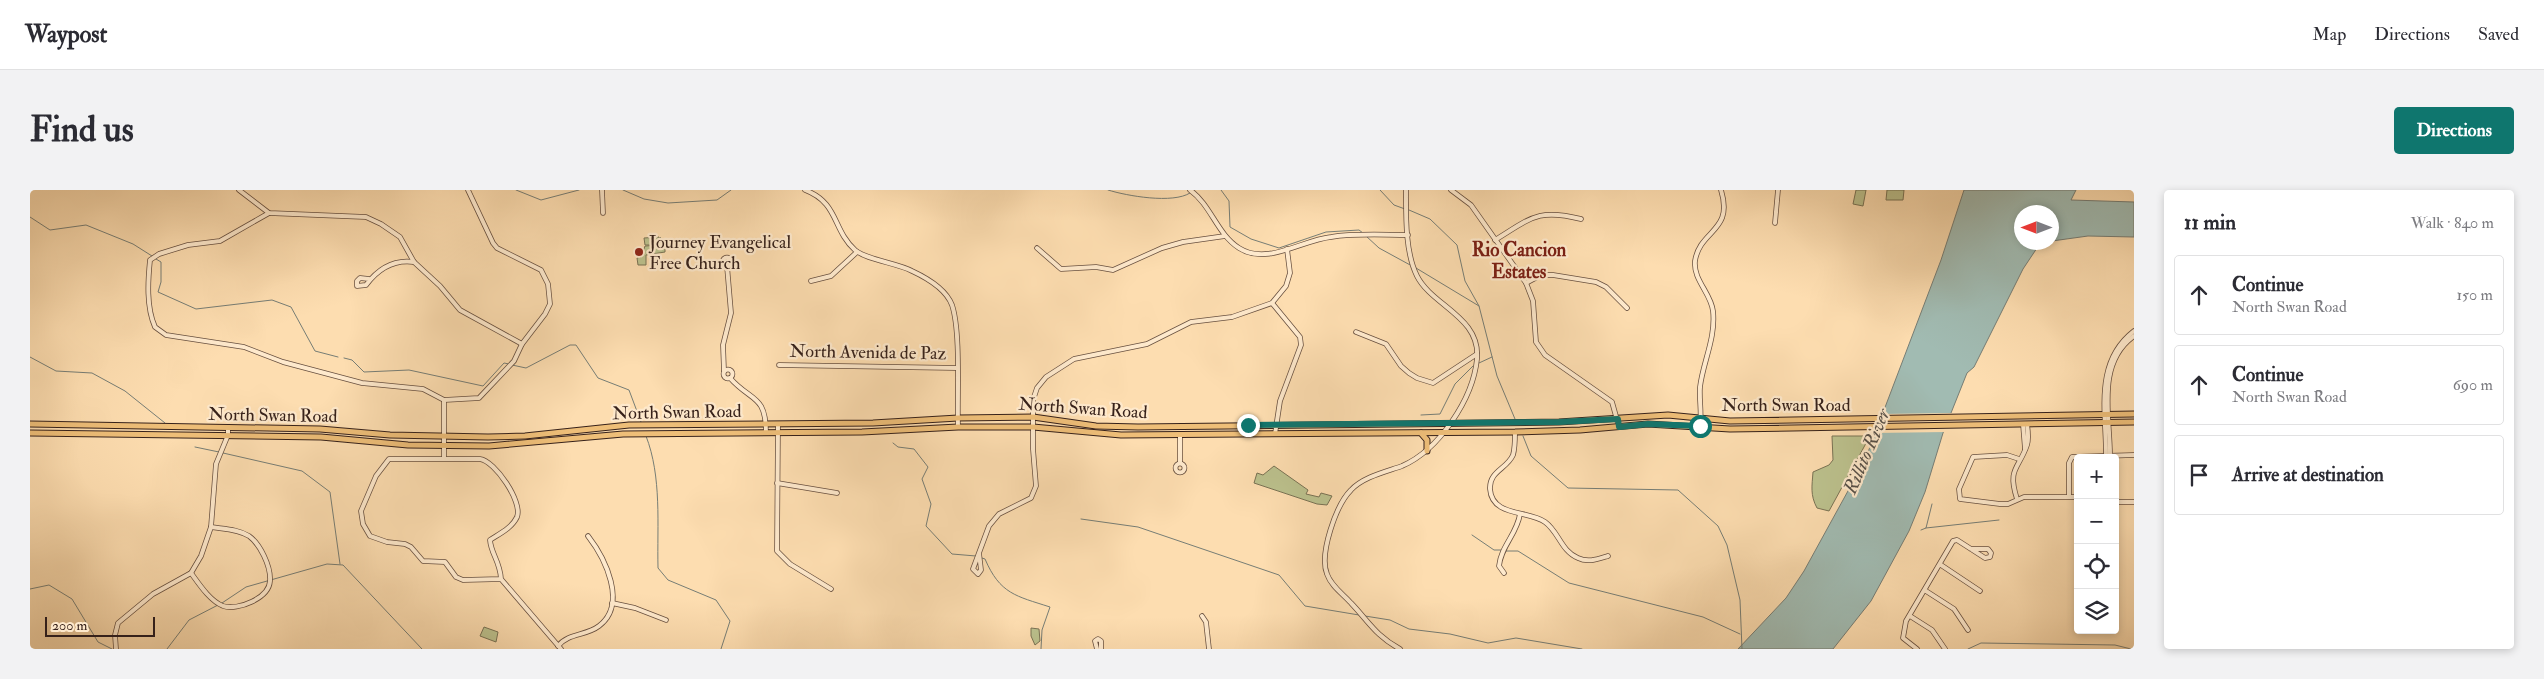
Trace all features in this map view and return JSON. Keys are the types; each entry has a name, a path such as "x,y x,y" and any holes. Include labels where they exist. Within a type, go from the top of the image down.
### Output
{"main road":[{"name":"North Swan Road","path":"30,424 320,428 390,435 525,436 629,425 873,423 958,418 1033,417 1096,426 1138,427 1451,423 1618,419 1668,415 1730,421 2134,414"},
{"name":"North Swan Road","path":"30,432 321,437 444,446 508,446 616,435 862,432 958,427 1033,427 1099,435 1180,435 1515,432 1648,424 1730,429 2134,422"},
{"path":"74,426 74,433"},
{"path":"1420,432 1427,440 1427,451"}],"street":[{"path":"239,190 269,214"},
{"path":"468,190 497,248 541,270 548,284 548,309 522,344 513,362 479,398 444,400 423,389 362,383 283,362 244,347 166,335 154,327 148,280 150,260 159,254 188,245 220,241 269,214 366,217 400,238 414,262 440,286 460,310 522,344"},
{"path":"602,190 604,214"},
{"path":"805,190 822,198 828,205 847,241 857,252 912,270 940,288 952,305 956,331 958,427"},
{"path":"1190,190 1204,204 1225,236 1245,252 1271,254 1315,239 1334,236 1408,234"},
{"path":"1400,649 1375,632 1332,583 1325,566 1325,556 1335,518 1351,489 1427,451 1451,423 1470,385 1477,354 1468,328 1418,277 1408,234 1406,190"},
{"path":"1451,190 1471,205 1526,283 1533,301 1536,342 1545,355 1612,402 1619,427"},
{"path":"1700,426 1700,388 1711,345 1713,312 1708,296 1697,276 1695,264 1697,254 1706,240 1721,225 1724,200 1721,190"},
{"path":"1775,223 1778,190"},
{"path":"1496,240 1539,214 1550,213 1581,219"},
{"path":"1037,248 1061,269 1096,267 1113,270 1162,248 1183,242 1225,236"},
{"path":"979,553 981,570 978,574 973,569 979,553 993,519 1030,498 1036,486 1033,400 1037,388 1046,377 1074,359 1147,344 1190,322 1232,317 1272,303 1286,286 1290,273 1287,249"},
{"path":"811,281 831,276 857,252"},
{"path":"369,279 401,260 414,262"},
{"path":"727,266 731,313 723,354 726,370 725,377 730,378 762,406 766,433"},
{"path":"1526,283 1541,275 1553,275 1596,282 1606,287 1627,308"},
{"path":"1272,303 1300,337 1301,345 1283,392 1275,424 1275,434"},
{"path":"2108,454 2108,422 2104,390 2110,361 2121,342 2134,331"},
{"path":"1356,332 1386,344 1401,366 1409,373 1416,378 1433,382 1477,354"},
{"path":"2106,414 2108,383 2113,363 2120,350 2134,336"},
{"name":"North Avenida de Paz","path":"778,365 957,368"},
{"path":"726,370 733,373 730,378"},
{"path":"444,400 444,458"},
{"path":"2017,499 2013,476 2025,449 2025,424"},
{"path":"778,425 777,551 790,564 831,589"},
{"path":"116,649 115,635 118,623 153,594 190,574 201,556 211,527 213,492 221,453 228,435 228,428"},
{"path":"1515,432 1512,455 1497,470 1492,479 1490,488 1495,502 1502,508 1545,522 1552,528 1564,548 1580,559 1589,561 1608,556"},
{"path":"1180,435 1180,464"},
{"path":"2019,459 2007,455 1973,457 1959,489 1960,499 2000,504 2010,503 2017,499 2074,497"},
{"path":"2119,455 2134,455"},
{"path":"2069,496 2071,458 2074,457"},
{"path":"502,579 464,580 456,578 445,562 423,561 404,544 387,542 370,536 363,524 361,511 376,476 389,460 444,458 487,460 515,498 518,508 517,517 512,525 490,540 492,552 501,566 502,579 560,648 563,640 599,626 607,616 612,603 610,574 604,558 588,536"},
{"path":"777,483 837,492"},
{"path":"2119,502 2134,502"},
{"path":"1504,573 1500,566 1502,549 1518,526 1520,514"},
{"path":"190,574 221,605 230,607 249,602 263,594 268,586 268,568 256,543 238,532 211,527"},
{"path":"1917,649 1903,638 1904,627 1954,540 1987,558 1991,552 1988,549 1971,549"},
{"path":"1941,565 1980,590"},
{"path":"1926,591 1954,609 1968,630"},
{"path":"612,603 635,608 666,620"},
{"path":"1202,616 1206,622 1210,649"},
{"path":"1910,616 1932,630 1945,649"},
{"path":"1097,649 1095,641 1098,639 1101,640 1101,649"}],"green space":[{"path":"1856,190 1866,190 1863,206 1853,204"},
{"path":"1887,190 1904,190 1903,200 1886,200"},
{"path":"659,237 659,245 645,245 644,238"},
{"path":"660,237 665,243 665,252 646,255 646,265 638,265 637,258 641,257 645,246 660,245"},
{"path":"1832,436 1870,436 1829,511 1817,508 1812,495 1812,486 1813,472 1829,465 1833,460"},
{"path":"1274,466 1308,490 1306,494 1319,497 1321,493 1332,496 1327,505 1317,504 1254,483 1257,473 1263,475"},
{"path":"484,627 498,632 496,642 480,636"},
{"path":"1031,628 1039,629 1040,641 1035,645 1031,636"}],"water":[{"path":"1964,190 2076,190 2071,200 2134,202 2134,237 2088,236 2059,240 2059,205 2014,205 2014,250 2036,250 2023,269 1974,367 1967,373 1943,433 1925,492 1909,531 1871,601 1833,649 1738,649 1786,598 1804,571 1865,460 1941,260"}],"pier":[{"path":"1954,413 1946,432 1874,433 1881,414"}],"waterway":[{"path":"516,190 541,200 579,190"},
{"path":"623,190 644,199 668,203 717,200 731,190"},
{"path":"1108,190 1126,195 1150,198 1173,198 1190,193"},
{"path":"1221,190 1229,201 1230,227 1251,239 1279,248 1326,232 1359,230 1363,233"},
{"path":"1380,190 1394,205 1405,209"},
{"path":"1409,210 1430,219 1457,245 1465,281 1479,306 1497,376 1515,419"},
{"path":"30,217 50,230 86,225 133,244 152,256"},
{"path":"1366,236 1379,248 1412,266"},
{"path":"156,259 161,262 161,282 158,292 196,309 272,300 291,307 315,351 338,357"},
{"path":"1416,268 1479,306"},
{"path":"512,365 526,368 570,345 576,345 598,378 629,390 641,422"},
{"path":"30,357 56,371 92,373 125,391 165,423"},
{"path":"1479,363 1492,357"},
{"path":"344,358 352,360 364,372 409,370 483,386 504,363 509,364"},
{"path":"1421,415 1440,414 1455,384 1473,366"},
{"path":"646,436 657,484 658,568 668,580 716,600 730,621 721,649"},
{"path":"1523,436 1531,456 1568,488 1678,490 1718,526 1727,545 1740,600 1742,649"},
{"path":"893,443 898,447 914,449 928,467 922,479 931,504 926,526 952,554 976,556"},
{"path":"195,447 219,452"},
{"path":"223,453 302,471 330,492 340,564"},
{"path":"1921,530 1926,528 1932,504"},
{"path":"1081,519 1138,527 1279,575 1305,606 1359,615"},
{"path":"1926,528 1999,520"},
{"path":"1472,535 1494,550 1502,550"},
{"path":"1506,551 1518,551 1569,583 1703,617 1740,634"},
{"path":"982,558 985,559 1003,587 1018,596 1050,607 1042,630 1041,649"},
{"path":"222,603 246,587 327,564 343,565 422,649"},
{"path":"30,589 49,585 72,599 98,642 112,649"},
{"path":"167,649 189,620 218,605"},
{"path":"1365,616 1390,620 1409,629 1450,634 1488,643 1516,638 1582,649"},
{"path":"1968,649 1981,643 2115,645 2131,649"}],"place":[{"name":"Journey Evangelical Free Church","path":"639,252"}],"district":[{"name":"Rio Cancion Estates","path":"1519,260"}],"route":[{"path":"1248,425 1559,422 1618,419 1619,427 1648,424 1700,426"}],"water label":[{"name":"Rillito River","path":"1866,451"}]}
